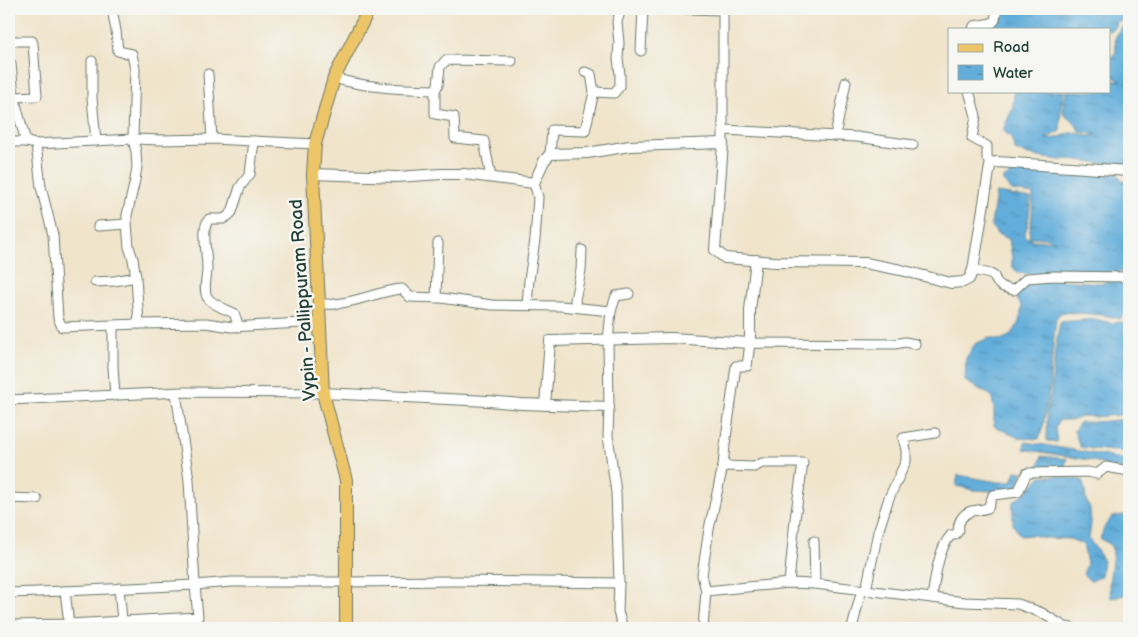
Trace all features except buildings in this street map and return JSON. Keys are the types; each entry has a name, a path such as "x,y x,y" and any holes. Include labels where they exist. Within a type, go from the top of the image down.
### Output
{"main road":[{"name":"Vypin - Pallippuram Road","path":"346,628 346,480 323,393 313,174 315,144 334,78 369,9"}],"street":[{"path":"112,9 118,51 132,54 135,69 133,139 136,152 136,167 127,224 129,248 136,277 139,324"},
{"path":"594,92 614,93 620,86 617,22 621,9"},
{"path":"641,51 643,9"},
{"path":"686,9 723,9 724,130 714,250 725,258 775,262 865,263 951,283 964,282 969,279 973,270 992,163"},
{"path":"973,28 981,24 992,23 997,16 997,9"},
{"path":"9,41 32,41 33,44 36,96 14,97"},
{"path":"491,177 484,141 455,138 454,117 436,114 434,90 438,84 440,67 446,60 512,61"},
{"path":"92,61 92,98 96,141"},
{"path":"11,64 14,97 26,142"},
{"path":"527,305 538,206 538,197 534,183 544,161 550,154 552,130 585,131 594,92 591,74 585,72"},
{"path":"208,74 212,139"},
{"path":"334,78 354,84 434,90"},
{"path":"835,136 846,82"},
{"path":"969,92 976,116 972,138 987,146 987,158 992,163"},
{"path":"724,130 868,138 913,145"},
{"path":"9,142 36,144 133,139 212,139 315,144"},
{"path":"239,327 234,313 216,304 206,296 207,268 204,230 209,219 223,219 232,212 240,187 250,174 254,141"},
{"path":"550,154 587,153 630,146 723,143"},
{"path":"36,144 41,188 52,235 58,318 62,327 113,324 206,323 232,328 320,322"},
{"path":"992,163 1129,171"},
{"path":"313,174 397,177 464,174 534,183"},
{"path":"98,226 127,224"},
{"path":"436,298 438,244"},
{"path":"576,307 575,300 581,270 582,250"},
{"path":"703,628 706,591 702,575 709,529 723,466 736,366 747,366 750,342 750,310 756,260"},
{"path":"973,270 990,274 994,276 996,282 1000,285 1014,290 1027,278 1053,276 1129,277"},
{"path":"95,282 136,277"},
{"path":"318,303 334,304 402,289 410,297 492,304 576,307 612,311"},
{"path":"623,628 618,612 616,492 608,436 608,340 616,296 628,294"},
{"path":"113,324 115,396"},
{"path":"545,405 550,342 671,338 750,342 895,344 905,342 915,344"},
{"path":"9,400 176,393 323,393 488,400 516,404 609,407"},
{"path":"9,625 27,626 198,617 189,480 176,393"},
{"path":"852,628 886,506 906,461 903,438 936,433"},
{"path":"723,466 754,467 762,464 803,463 789,584"},
{"path":"932,598 943,548 946,540 955,535 959,530 960,520 965,514 988,508 993,495 1018,492 1027,473 1088,472 1096,474 1106,467 1129,471"},
{"path":"9,498 37,499"},
{"path":"814,541 815,584"},
{"path":"9,593 232,582 454,581 619,583"},
{"path":"706,591 789,584 815,584 965,602 1018,604 1042,613 1065,627 1072,628"},
{"path":"120,588 122,620"},
{"path":"65,591 69,624"}],"water":[{"path":"996,9 1129,9 1129,20 1118,21 1110,31 1110,28 994,28"},
{"path":"1125,22 1129,22 1129,164 1099,163 1072,159 1060,160 1029,155 1015,150 1011,138 1003,130 1013,107 1014,92 1064,92 1060,131 1045,139 1057,138 1073,132 1088,136 1097,134 1080,132 1074,122 1063,113 1066,92 1110,92 1110,80 1122,81 1110,75 1110,58 1116,52 1115,38"},
{"path":"1025,170 1118,174 1122,182 1129,179 1129,272 1037,275 1018,273 1012,266 1009,239 997,234 991,225 996,193 1031,198 1028,224 1024,236 1033,240 1056,241 1047,238 1029,237 1033,194 1012,191 1002,180 1014,172"},
{"path":"1046,279 1099,283 1120,280 1129,282 1129,310 1120,319 1062,312 1056,318 1050,387 1043,427 1039,439 1019,438 994,426 992,396 965,381 966,358 975,344 989,338 1000,340 1010,336 1020,319 1022,307 1017,299 1019,289 1030,281"},
{"path":"1095,319 1111,323 1121,322 1129,325 1129,370 1127,382 1129,383 1129,414 1083,416 1074,420 1059,420 1055,428 1057,442 1047,441 1047,411 1060,322"},
{"path":"1129,419 1129,453 1080,447 1074,431 1080,422"},
{"path":"1025,442 1129,460 1129,470 1109,467 1094,461 1024,449"},
{"path":"1042,456 1067,459 1064,469 1038,467"},
{"path":"1016,471 1023,472 1018,485 1011,492 973,490 956,486 958,475 998,482 1012,482"},
{"path":"1041,476 1058,476 1082,480 1090,509 1089,539 1103,559 1101,577 1090,581 1083,574 1087,564 1083,544 1070,539 1045,538 1033,535 1020,536 1013,524 1013,502 1025,493"},
{"path":"1129,514 1129,594 1111,598 1109,585 1113,552 1110,544 1100,539 1105,526 1112,517"}]}
